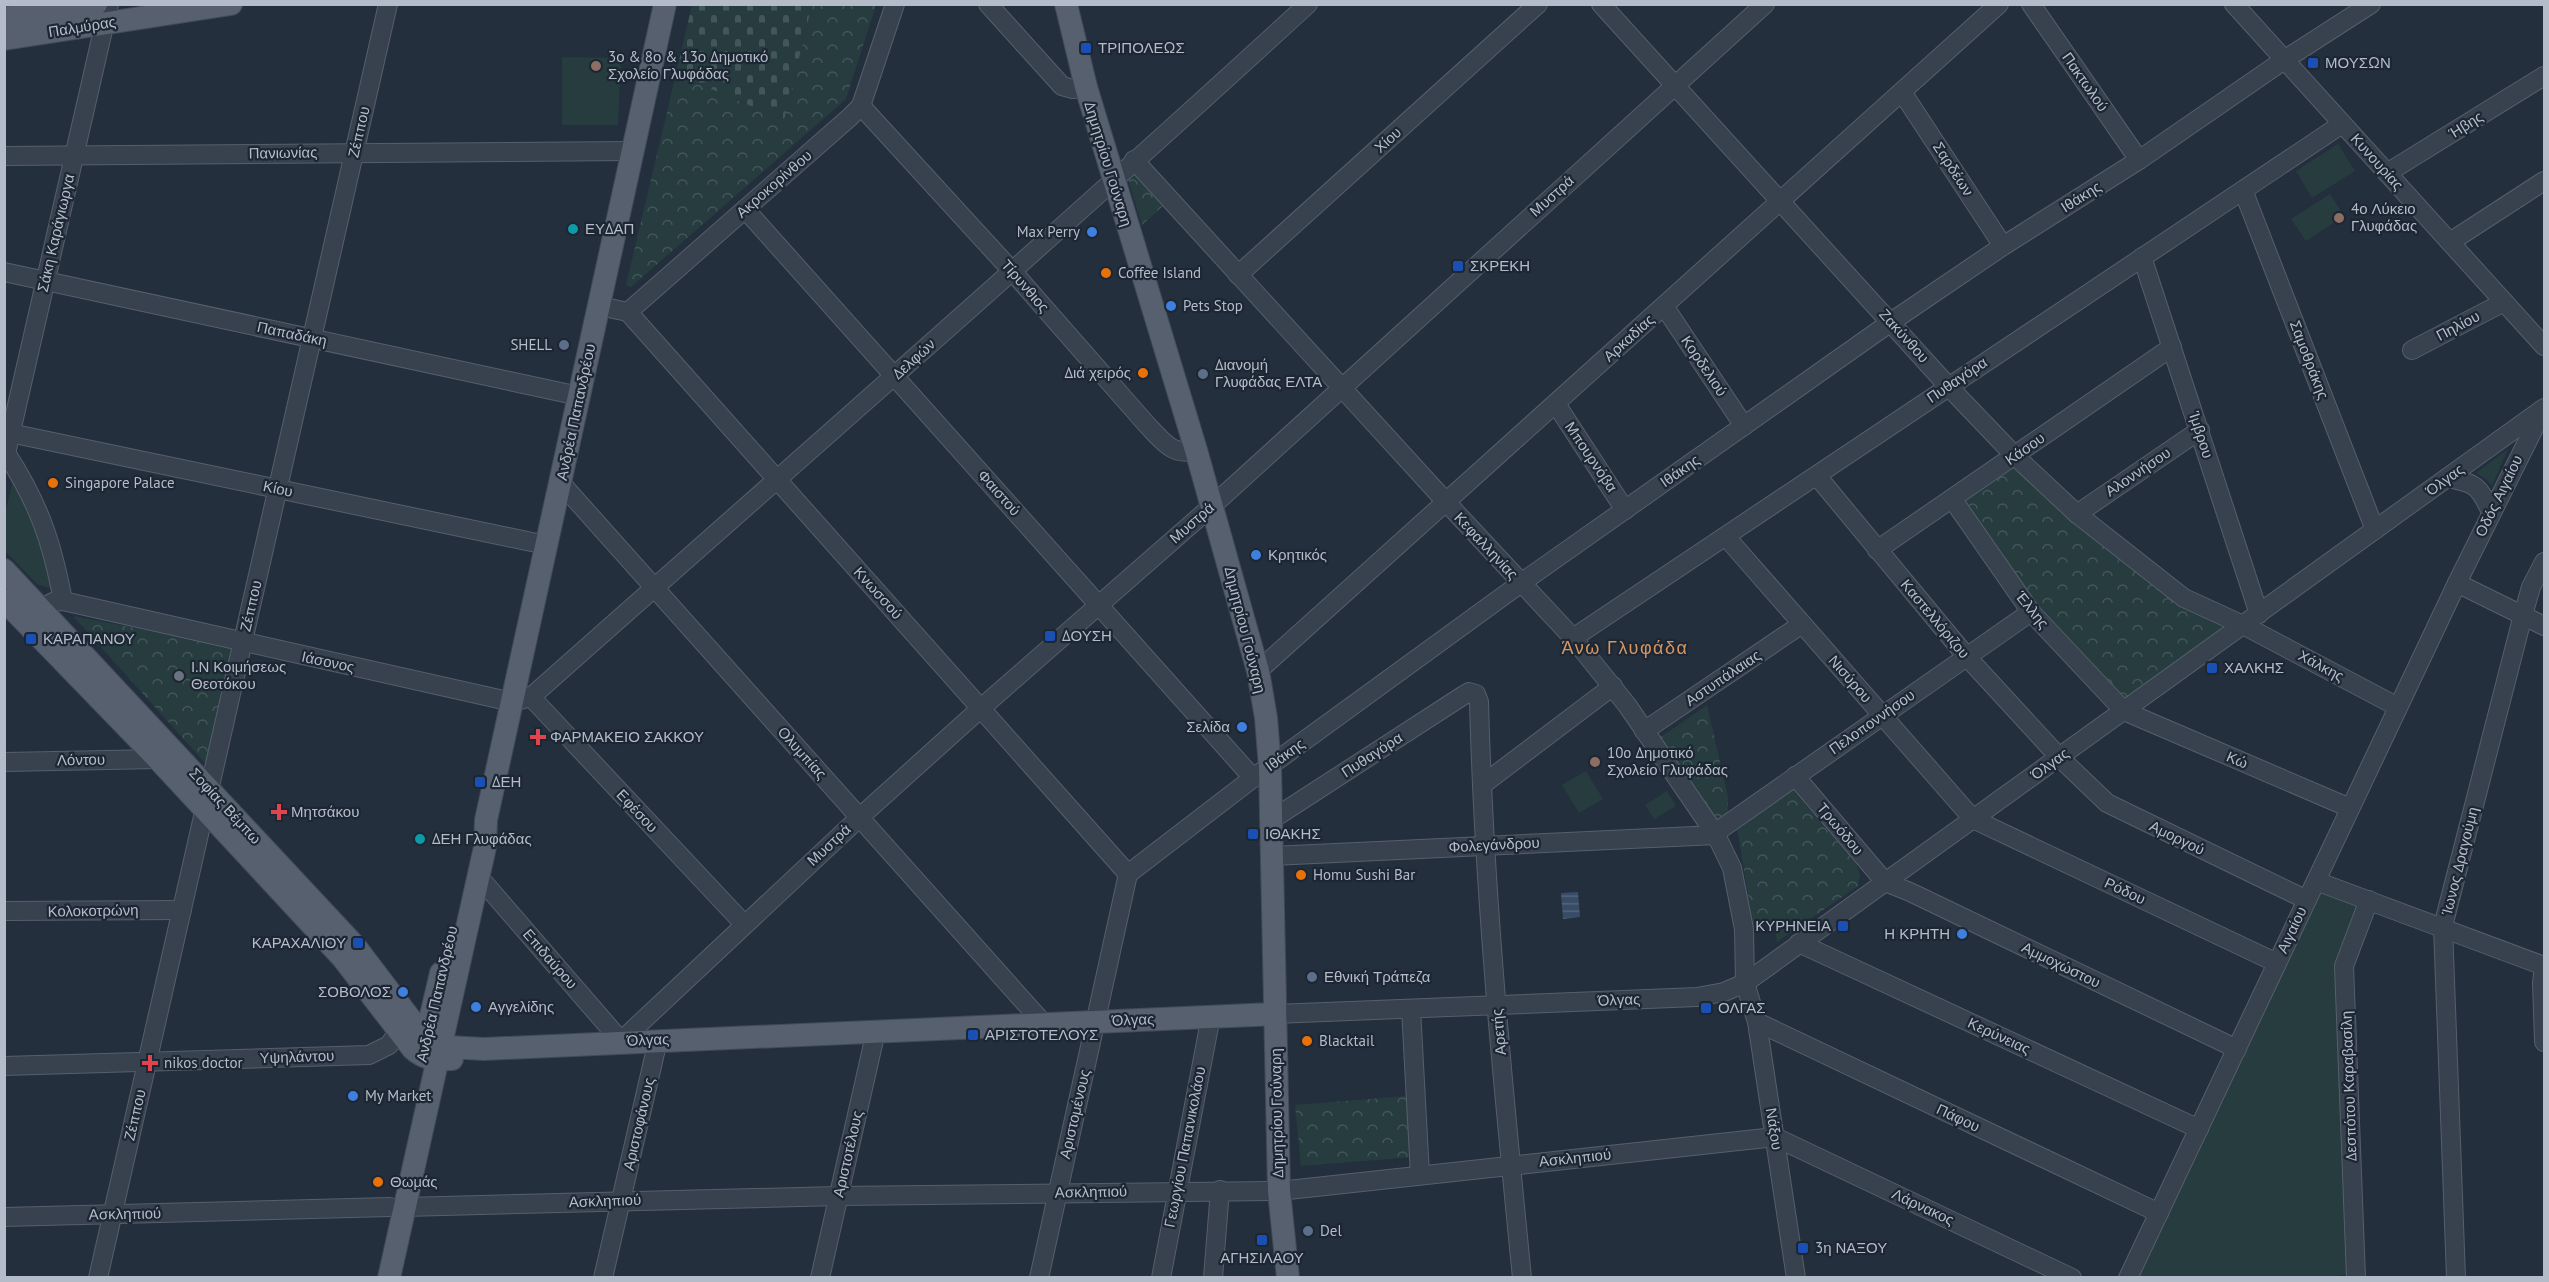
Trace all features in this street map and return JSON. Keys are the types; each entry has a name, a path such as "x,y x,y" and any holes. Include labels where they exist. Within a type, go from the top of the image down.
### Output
{"main road":[{"name":"Παλμύρας","path":"4,18 231,4"},
{"name":"Ανδρέα Παπανδρέου","path":"374,1278 397,1207 472,847 486,820 521,700 546,545 665,4"},
{"name":"Δημητρίου Γούναρη","path":"1066,4 1086,87 1113,181 1196,450 1258,671 1266,718 1261,772 1271,820 1279,1191 1288,1278"},
{"name":"Παλμύρας","path":"4,39 104,11"},
{"name":"Σοφίας Βέμπω","path":"4,570 41,609 207,799 342,957 399,1030 431,1050"},
{"name":"Σοφίας Βέμπω","path":"4,600 158,759 207,799 354,945 431,1050"},
{"name":"Ανδρέα Παπανδρέου","path":"431,1050 479,877 485,847 486,820"},
{"name":"Όλγας","path":"431,1050 472,1056 507,1047 621,1041 1275,1014"},
{"name":"Ανδρέα Παπανδρέου","path":"389,1278 397,1207"}],"street":[{"name":"Ζέππου","path":"98,1278 388,4"},
{"name":"Ακροκορίνθου","path":"628,312 861,106 895,4"},
{"path":"988,4 1062,86 1073,89 1086,87"},
{"name":"Δελφών","path":"521,700 654,588 893,378 1308,4"},
{"name":"Χίου","path":"1238,275 1538,4"},
{"name":"Ζακύνθου","path":"1602,4 1948,386 2015,456 2077,514 2184,598 2243,625"},
{"name":"Μυστρά","path":"621,1041 860,817 1212,506 1765,4"},
{"name":"Αρκαδίας","path":"1258,671 2000,4"},
{"name":"Πακτωλού","path":"2031,4 2139,160"},
{"name":"Κυνουρίας","path":"2234,4 2544,346"},
{"name":"Ιθάκης","path":"1128,874 1261,772 1521,583 1891,322 2003,246 2139,160 2284,60 2371,4"},
{"name":"Σάκη Καράγιωργα","path":"5,458 74,155 104,11"},
{"name":"Ήβης","path":"2387,173 2544,76"},
{"name":"Σαρδέων","path":"1902,92 2003,246"},
{"name":"Τίρυνθιος","path":"861,106 1012,271 1148,426 1169,447 1185,453 1196,450"},
{"name":"Πυθαγόρα","path":"1573,638 1727,538 1948,386 2342,124"},
{"name":"Πανιωνίας","path":"4,156 633,151"},
{"name":"Κεφαλληνίας","path":"1134,160 1573,638 1613,686 1716,835 1732,868 1744,928 1744,983"},
{"path":"2450,242 2544,181"},
{"name":"Σαμοθράκης","path":"2243,190 2375,530"},
{"name":"Φαιστού","path":"745,209 893,378 1099,604 1261,772"},
{"name":"Ίμβρου","path":"2142,257 2259,614"},
{"name":"Παπαδάκη","path":"4,272 579,396"},
{"name":"Πηλίου","path":"2412,350 2504,302"},
{"path":"599,306 628,312"},
{"name":"Κορδελιού","path":"1664,306 1744,426"},
{"name":"Κνωσσού","path":"628,312 1128,874"},
{"name":"Κάσου","path":"1877,550 1953,500 2172,347"},
{"name":"Μπουρνόβα","path":"1556,404 1625,510"},
{"name":"Όλγας","path":"1275,1014 1697,997 1724,992 1744,983 2544,409"},
{"name":"Οδóς Αιγαίου","path":"2457,583 2544,409"},
{"name":"Αλοννήσου","path":"2077,514 2200,430"},
{"name":"Κίου","path":"10,433 546,545"},
{"path":"5,458 22,475 40,515 54,559 63,601 53,602 41,609"},
{"name":"Καστελλόριζου","path":"1817,476 1967,657 2059,757"},
{"path":"2447,478 2465,482 2481,490 2491,512"},
{"name":"Ολυμπίας","path":"560,483 1044,1024"},
{"name":"Έλλης","path":"1953,500 2031,612 2124,711"},
{"name":"Νισύρου","path":"1727,538 1973,819"},
{"name":"Ίωνος Δραγούμη","path":"2456,1278 2443,926 2523,615 2531,587 2544,562"},
{"path":"2457,583 2544,626"},
{"name":"Αιγαίου","path":"2128,1278 2457,583"},
{"name":"Ιάσονος","path":"63,601 243,643 521,700"},
{"name":"Πελοποννήσου","path":"1716,835 1722,828 1881,715 2031,612"},
{"name":"Αστυπάλαιας","path":"1644,731 1802,624"},
{"name":"Χάλκης","path":"2243,625 2398,707"},
{"path":"1482,785 1613,686"},
{"name":"Πυθαγόρα","path":"1271,820 1464,695 1473,692"},
{"name":"Αρετής","path":"1473,692 1479,702 1485,846 1522,1278"},
{"name":"Εφέσου","path":"521,700 744,924"},
{"name":"Κώ","path":"2124,711 2350,808"},
{"name":"Αμοργού","path":"2059,757 2108,803 2307,900"},
{"name":"Λόντου","path":"4,762 158,759"},
{"name":"Τρωόδου","path":"1795,776 1885,882"},
{"name":"Ρόδου","path":"1973,819 2277,963"},
{"name":"Φολεγάνδρου","path":"1272,856 1716,835"},
{"path":"1096,1021 1128,874"},
{"name":"Επιδαύρου","path":"479,877 621,1041"},
{"path":"2316,881 2443,926 2544,966 2542,983 2544,1041"},
{"name":"Αμμοχώστου","path":"1885,882 2236,1049"},
{"name":"Δεσπότου Καραβασίλη","path":"2356,1278 2344,966 2369,900"},
{"name":"Κολοκοτρώνη","path":"4,911 182,910"},
{"name":"Κερύνειας","path":"1799,944 2199,1129"},
{"name":"Νάξου","path":"1744,983 1757,1022 1796,1278"},
{"path":"1411,1009 1420,1175"},
{"name":"Γεωργίου Παπανικολάου","path":"1161,1278 1211,1017"},
{"name":"Αριστομένους","path":"1039,1278 1096,1021"},
{"name":"Πάφου","path":"1757,1022 2159,1213"},
{"name":"Υψηλάντου","path":"4,1066 369,1055 389,1045 399,1030"},
{"name":"Αριστοτέλους","path":"820,1278 876,1031"},
{"name":"Αριστοφάνους","path":"603,1278 658,1040"},
{"name":"Ασκληπιού","path":"4,1217 838,1196 1279,1191 1775,1137"},
{"name":"Λάρνακος","path":"1775,1137 2072,1278"},
{"path":"1213,1278 1220,1190"}],"green space":[{"path":"692,5 812,5 784,120 676,74"},
{"path":"812,5 876,5 846,99 631,287 626,285 676,74 784,120"},
{"path":"562,57 621,58 618,125 562,125"},
{"path":"2338,144 2355,171 2312,198 2296,171"},
{"path":"1136,174 1163,206 1142,225 1128,179"},
{"path":"2330,194 2344,216 2306,241 2291,219"},
{"path":"2508,449 2492,486 2476,473"},
{"path":"2015,461 2234,629 2128,706 2040,613 1960,499"},
{"path":"14,476 41,542 52,589 37,584 5,551 5,514"},
{"path":"73,616 233,647 207,765"},
{"path":"1707,705 1728,797 1728,816 1712,826 1658,739"},
{"path":"1586,771 1603,799 1579,813 1562,785"},
{"path":"1792,789 1857,865 1860,875 1858,886 1777,942 1774,922 1767,921 1758,934 1753,926 1737,827"},
{"path":"1667,791 1676,806 1654,819 1645,805"},
{"path":"2319,883 2364,902 2341,967 2351,1274 2323,1278 2132,1278"},
{"path":"1408,1096 1413,1157 1301,1166 1295,1105"}],"water":[{"path":"1578,892 1580,917 1563,919 1561,893"}],"place":[{"name":"ΤΡΙΠΟΛΕΩΣ","path":"1086,48"},
{"name":"ΜΟΥΣΩΝ","path":"2313,63"},
{"name":"3ο & 8ο & 13ο Δημοτικό Σχολείο Γλυφάδας","path":"596,66"},
{"name":"4ο Λύκειο Γλυφάδας","path":"2339,218"},
{"name":"ΕΥΔΑΠ","path":"573,229"},
{"name":"Max Perry","path":"1092,232"},
{"name":"ΣΚΡΕΚΗ","path":"1458,266"},
{"name":"Coffee Island","path":"1106,273"},
{"name":"Pets Stop","path":"1171,306"},
{"name":"SHELL","path":"564,345"},
{"name":"Διά χειρός","path":"1143,373"},
{"name":"Διανομή Γλυφάδας ΕΛΤΑ","path":"1203,374"},
{"name":"Singapore Palace","path":"53,483"},
{"name":"Κρητικός","path":"1256,555"},
{"name":"ΔΟΥΣΗ","path":"1050,636"},
{"name":"ΚΑΡΑΠΑΝΟΥ","path":"31,639"},
{"name":"ΧΑΛΚΗΣ","path":"2212,668"},
{"name":"Ι.Ν Κοιμήσεως Θεοτόκου","path":"179,676"},
{"name":"Σελίδα","path":"1242,727"},
{"name":"ΦΑΡΜΑΚΕΙΟ ΣΑΚΚΟΥ","path":"538,737"},
{"name":"10o Δημοτικό Σχολείο Γλυφάδας","path":"1595,762"},
{"name":"ΔΕΗ","path":"480,782"},
{"name":"Μητσάκου","path":"279,812"},
{"name":"ΙΘΑΚΗΣ","path":"1253,834"},
{"name":"ΔΕΗ Γλυφάδας","path":"420,839"},
{"name":"Homu Sushi Bar","path":"1301,875"},
{"name":"ΚΥΡΗΝΕΙΑ","path":"1843,926"},
{"name":"Η ΚΡΗΤΗ","path":"1962,934"},
{"name":"ΚΑΡΑΧΑΛΙΟΥ","path":"358,943"},
{"name":"Εθνική Τράπεζα","path":"1312,977"},
{"name":"ΣΟΒΟΛΟΣ","path":"403,992"},
{"name":"Αγγελίδης","path":"476,1007"},
{"name":"ΟΛΓΑΣ","path":"1706,1008"},
{"name":"ΑΡΙΣΤΟΤΕΛΟΥΣ","path":"973,1035"},
{"name":"Blacktail","path":"1307,1041"},
{"name":"nikos doctor","path":"150,1063"},
{"name":"My Market","path":"353,1096"},
{"name":"Θωμάς","path":"378,1182"},
{"name":"Del","path":"1308,1231"},
{"name":"ΑΓΗΣΙΛΑΟΥ","path":"1262,1240"},
{"name":"3η ΝΑΞΟΥ","path":"1803,1248"}],"district":[{"name":"Άνω Γλυφάδα","path":"1625,648"}]}
